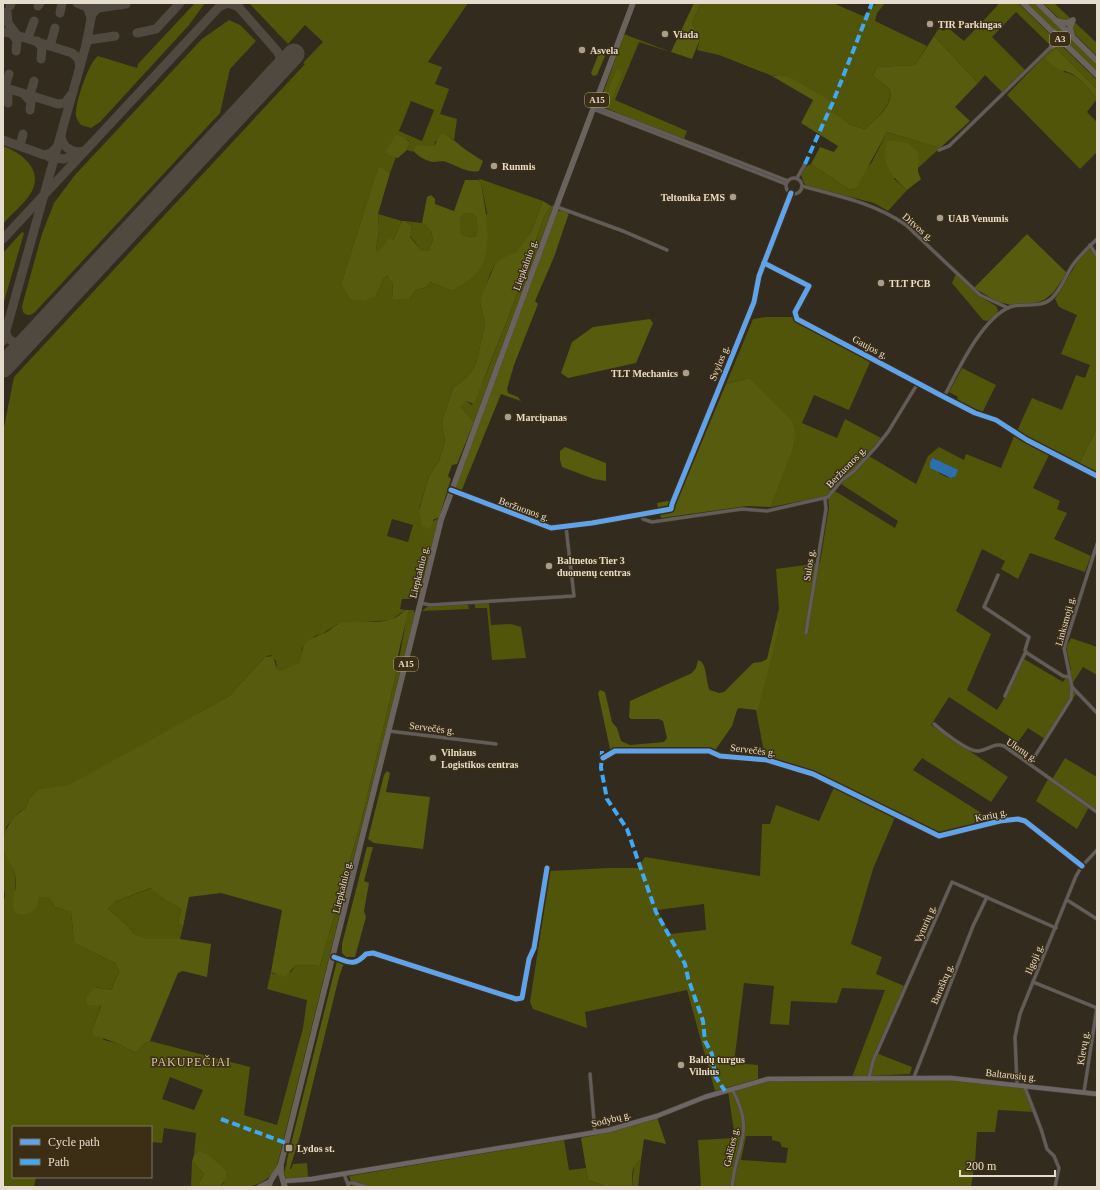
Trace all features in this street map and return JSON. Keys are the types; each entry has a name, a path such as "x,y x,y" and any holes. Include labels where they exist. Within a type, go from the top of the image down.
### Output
{"highway":[{"name":"Liepkalnio g.","path":"281,1164 334,957 389,730 442,520 451,490 594,107 613,66 634,3"},
{"name":"A3","path":"1023,3 1097,75"},
{"name":"A3","path":"1038,3 1097,61"},
{"path":"1056,21 1066,23 1073,20 1070,28 1072,37"},
{"path":"1052,46 1054,32"},
{"path":"1052,46 1058,43 1066,44"},
{"path":"269,1185 281,1164"},
{"path":"281,1164 285,1183"},
{"path":"274,1177 285,1183"}],"main road":[{"name":"Sodybų g.","path":"285,1183 595,1133 639,1122 732,1089 773,1079 924,1077"},
{"name":"Baltarusių g.","path":"924,1077 1017,1084 1097,1094"},
{"path":"259,1187 269,1185"}],"street":[{"path":"939,150 949,146 1052,46"},
{"path":"594,107 787,183"},
{"path":"797,178 805,164"},
{"path":"791,178 797,178 801,181 802,186 799,193 791,193 787,190 787,183 791,178"},
{"name":"Ditvos g.","path":"802,186 858,200 892,216 906,225 980,295 1008,308"},
{"name":"Svylos g.","path":"641,515 671,509 754,302 759,276 791,193"},
{"path":"556,207 623,231 667,250"},
{"path":"944,397 975,340 988,325 1008,308 1015,305 1034,305 1050,300 1063,284 1073,265 1097,239"},
{"path":"1090,245 1097,256"},
{"name":"Gaujos g.","path":"764,263 809,286 795,312 797,319 975,413 996,420 1013,431 1097,476"},
{"name":"Beržuonos g.","path":"451,490 545,527 556,528 641,515 643,519 652,522 742,509 767,511 825,498 876,447 888,432 918,383"},
{"name":"Sulos g.","path":"806,633 826,509 825,498"},
{"path":"421,604 430,605 574,596 566,527"},
{"name":"Linksmoji g.","path":"1030,764 1071,699 1072,688 1064,648 1097,544"},
{"path":"998,575 984,606 1029,637 1026,651 1005,696"},
{"path":"1026,651 1063,676 1069,677"},
{"path":"1072,688 1097,714"},
{"path":"1071,699 1078,697 1082,698"},
{"name":"Ulonų g.","path":"934,724 973,750 981,751 999,744 1030,764 1097,812"},
{"name":"Servečės g.","path":"389,730 496,744"},
{"name":"Servečės g.","path":"603,758 615,751 709,751 720,756 767,760 813,774 894,813"},
{"name":"Karių g.","path":"894,813 939,836 1000,821 1022,820 1029,823 1082,866"},
{"name":"Ilgoji g.","path":"1017,1084 1015,1030 1021,1009 1082,866 1097,850"},
{"path":"334,957 353,963 370,953 516,999 522,998 529,960 534,948 547,868"},
{"name":"Vyturių g.","path":"869,1078 873,1061 952,882 1056,928"},
{"name":"Baraškų g.","path":"914,1077 973,926 987,897"},
{"path":"1067,900 1097,919"},
{"path":"1033,982 1097,1008"},
{"name":"Klevų g.","path":"1084,1092 1097,1008"},
{"path":"590,1074 595,1133"},
{"path":"1024,1085 1047,1149 1054,1156 1059,1168 1055,1187"},
{"name":"Galšios g.","path":"732,1089 741,1106 744,1126 742,1143 734,1166 732,1187"},
{"path":"344,1174 348,1185 354,1183 366,1187"}],"shaded area":[{"path":"195,3 205,3 189,25 100,122 91,128 81,125 76,116 77,103 90,66 94,60 98,56 137,68 138,64"},
{"path":"249,3 468,3 428,62 442,67 435,84 449,89 440,114 457,119 454,140 447,135 435,142 434,146 413,150 414,152 407,150 410,142 407,139 390,156 396,157 390,173 383,168 378,169 342,281 376,296 384,278 389,276 393,285 392,299 409,299 416,290 427,287 430,282 452,291 487,213 481,183 478,180 480,179 543,201 531,232 521,246 516,252 495,264 480,303 485,323 476,364 468,376 453,388 443,418 442,425 445,441 439,461 429,476 419,509 432,522 439,518 420,592 415,593 411,599 402,599 400,609 405,610 391,620 337,624 322,634 315,636 302,648 299,663 281,670 277,669 276,661 271,655 265,657 229,696 69,786 38,789 29,799 25,809 19,812 6,827 9,854 16,886 15,890 37,905 38,898 44,896 49,898 55,907 71,912 74,943 115,963 119,972 111,990 95,987 101,1005 93,1027 104,1040 117,1043 136,1053 144,1044 150,1041 250,1067 244,1115 277,1125 303,1028 307,1000 267,989 271,972 274,974 291,972 296,965 320,966 362,818 397,670 408,610 413,610 415,613 276,1170 264,1181 251,1186 220,1187 224,1183 226,1170 203,1152 194,1155 196,1133 164,1128 162,1143 152,1142 152,1126 12,1126 12,1178 36,1178 34,1187 3,1187 3,904 5,896 3,880 3,432 14,377 305,64 303,63 323,42 305,25 288,44","holes":["411,101 434,110 422,141 399,131","392,519 413,525 408,542 387,536","170,1077 203,1090 194,1110 162,1099"]},
{"path":"694,3 701,3 692,23 700,39 692,59 671,52"},
{"path":"701,3 833,3 863,16 877,3 885,3 877,13 875,21 927,46 915,65 877,67 873,76 890,89 889,101 879,116 865,129 851,125 830,111 832,106 775,75 770,75 719,55 697,50 700,39 692,23"},
{"path":"996,3 1018,3 1052,36 1053,41 1049,44 1016,12 992,37 1025,70 1002,92 985,75 978,83 934,36 939,28 944,31 947,27 964,41 998,5"},
{"path":"1026,3 1035,3 1097,64 1097,72"},
{"path":"1043,3 1054,3 1097,43 1097,56"},
{"path":"229,20 240,25 256,41 230,69 220,113 35,312 30,315 24,313 22,306 42,234 54,203 75,175 202,39"},
{"path":"624,34 671,52 639,42 615,100 687,131 684,139 660,131 599,105"},
{"path":"934,36 978,83 955,107 970,121 940,148 887,132 858,185 856,188 850,190 811,164 820,147 834,152 838,146 801,123 813,100 770,75 789,77 829,100 832,104 831,111 851,125 865,129 887,106 891,95 890,89 873,76 877,67 915,65"},
{"path":"1054,46 1062,46 1097,80 1097,89 1058,50 1064,72 1069,73 1078,79 1097,99 1087,112 1097,122 1097,152 1080,169 1007,95"},
{"path":"1055,50 1058,50 1097,89 1097,99 1086,85 1076,76 1057,68 1047,60 1047,56"},
{"path":"599,53 603,53 605,56 597,75 593,76 591,73"},
{"path":"617,69 621,71 622,75 608,108 604,108 602,105"},
{"path":"887,132 940,148 918,168 918,152 894,179 907,190 888,211 874,203 807,186 804,183 801,175 805,167 811,164 850,190 856,188 865,170 872,162"},
{"path":"441,134 447,135 483,161 479,171 474,172 466,170 443,161 428,161 414,152 413,150 417,145 434,146"},
{"path":"396,135 403,137 410,142 407,150 398,158 390,156 386,151"},
{"path":"888,140 907,143 918,152 918,172 921,179 907,190 888,168 885,155"},
{"path":"3,146 16,152 28,162 32,168 35,181 31,193 3,224"},
{"path":"378,168 383,168 390,173 378,214 379,230 376,250 379,252 389,238 393,240 402,221 405,221 412,226 410,237 422,251 428,251 433,240 431,231 422,223 427,197 431,195 435,199 435,204 454,211 465,180 478,180 481,183 486,218 487,244 481,266 475,275 470,279 452,291 430,282 427,287 416,290 409,299 392,299 393,285 388,276 384,278 376,296 364,301 350,299 342,285","holes":["466,213 472,213 476,216 478,228 475,237 465,236 460,233 460,218"]},
{"path":"543,201 551,206 544,217 510,313 474,404 466,401 461,407 474,422 457,464 452,465 448,476 451,479 439,518 434,519 430,529 422,526 419,510 429,476 439,461 445,441 442,425 443,418 453,388 468,376 476,364 485,323 480,303 481,297 495,264 501,259 516,252 531,232"},
{"path":"554,205 474,422 461,407 466,401 472,405 487,372 510,313 544,217 551,206"},
{"path":"561,210 569,213 554,257 535,301 538,304 514,365 507,389 508,393 518,397 521,401 501,394 461,492 455,488 556,212"},
{"path":"466,213 476,215 478,228 475,237 465,236 460,233 460,218"},
{"path":"378,214 402,221 393,240 389,239 379,253 376,250 379,230"},
{"path":"405,221 422,223 431,231 433,240 428,251 422,251 410,236 412,226"},
{"path":"22,232 24,233 3,305 3,253"},
{"path":"1027,234 1067,273 1053,293 1044,300 1033,304 1011,305 998,302 974,288"},
{"path":"1090,248 1097,258 1097,428 1079,464 1017,431 1032,398 1062,410 1076,375 1085,378 1090,365 1061,354 1077,315 1059,307 1055,299 1078,261"},
{"path":"956,274 979,296 996,306 998,310 997,313 988,321 983,320 952,283"},
{"path":"766,317 791,317 871,360 849,410 814,395 802,423 837,438 845,419 881,438 855,468 827,496 771,507 794,444 749,378 726,384 753,319"},
{"path":"650,319 653,323 636,363 568,378 561,373 572,342 593,327"},
{"path":"962,368 996,385 982,413 956,402 958,397 949,392"},
{"path":"749,378 792,421 795,432 792,451 771,507 747,506 661,518 657,503 678,499 726,384"},
{"path":"1097,428 1097,474 1079,464"},
{"path":"1015,434 1050,453 1033,488 1060,501 1057,509 1067,513 1054,539 1091,556 1085,572 1030,553 1018,579 1001,569 1005,561 982,549 956,611 991,634 967,690 997,710 1007,694 1024,659 1063,682 1071,670 1066,647 1071,638 1097,647 1097,675 1083,667 1070,687 1076,694 1045,739 1028,728 1018,742 949,697 931,725 1008,777 991,802 922,758 913,770 991,819 944,833 938,833 875,801 832,782 788,764 765,757 756,710 780,625 778,620 776,621 779,608 776,569 820,563 829,507 828,498 835,491 895,528 898,521 841,484 869,456 916,484 928,456 939,447 964,460 966,454 1001,468","holes":["935,458 955,477 951,478 944,476 937,471 930,462"]},
{"path":"565,447 606,463 606,481 594,479 562,467 560,451"},
{"path":"489,603 491,625 511,624 521,627 526,658 492,660 487,608 475,608 475,604"},
{"path":"468,605 469,609 422,611 427,607"},
{"path":"405,610 408,610 408,613 398,655 397,670 362,818 320,966 296,965 285,977 271,972 282,910 221,893 189,897 183,927 178,923 181,909 160,897 151,888 116,901 108,909 128,926 134,934 147,939 180,939 211,944 207,977 183,971 178,973 150,1041 144,1044 136,1053 117,1043 93,1035 93,1027 101,1006 87,1005 87,996 94,987 111,990 119,972 115,963 74,943 71,912 55,907 49,898 40,897 35,909 29,913 20,914 14,911 13,903 16,885 15,877 4,847 5,834 11,822 20,812 25,809 29,799 38,789 69,785 229,696 265,657 273,656 277,669 281,670 299,663 303,647 308,641 327,632 340,623 383,621 398,616"},
{"path":"778,620 780,625 758,709 739,708 732,726 716,749 610,749 598,693 600,690 605,692 612,722 617,728 621,741 630,745 664,742 667,738 663,721 659,719 631,719 629,717 630,701 692,673 696,668 698,660 705,669 708,687 710,690 719,693 724,692 753,663 761,662 767,659 776,621"},
{"path":"1065,758 1097,777 1097,806 1095,809 1090,805 1077,829 1036,801 1048,779 1051,781"},
{"path":"387,771 390,773 386,792 430,797 423,849 374,843 368,839 384,775"},
{"path":"835,785 896,815 873,869 851,944 882,957 876,974 904,986 876,1053 912,1067 910,1074 852,1077 885,990 842,988 837,1003 791,1001 789,1025 770,1024 774,986 744,983 734,1063 758,1065 758,1079 715,1091 687,990 585,1012 587,1028 533,1009 530,1002 550,871 638,868 645,857 760,876 762,824 770,824 776,805 819,821","holes":["704,904 706,930 670,934 657,910"]},
{"path":"367,847 373,847 364,881 369,883 364,911 366,917 355,957 346,957 342,953 342,944"},
{"path":"152,888 160,897 181,909 178,923 183,927 180,939 147,940 134,934 128,926 108,909 116,901"},
{"path":"337,961 344,963 339,977 300,1136 289,1171 286,1168 287,1160"},
{"path":"943,1079 1024,1087 1034,1112 998,1110 995,1132 977,1132 975,1162 971,1187 701,1187 698,1140 735,1138 728,1091 763,1082","holes":["746,1136 772,1136 772,1140 780,1142 782,1147 788,1148 786,1163 741,1160"]},
{"path":"657,1117 666,1144 644,1139 641,1160 635,1164 632,1175 632,1187 608,1187 588,1180 581,1138 613,1131"},
{"path":"564,1140 569,1170 586,1168 588,1180 608,1187 353,1187 349,1176"},
{"path":"200,1151 207,1154 226,1170 226,1179 220,1187 199,1187 198,1185 204,1174 192,1161 194,1155"},
{"path":"641,1160 638,1187 632,1187 634,1165 636,1162"},
{"path":"192,1161 204,1174 198,1185 199,1187 191,1187"},
{"path":"307,1163 308,1178 285,1178 284,1173 286,1165 286,1168 291,1169 293,1164"}],"water":[{"path":"933,458 958,470 955,477 951,478 930,468 930,462"}],"taxiway":[{"path":"60,13 62,3"},
{"path":"77,3 87,7 91,17"},
{"path":"3,341 86,45 94,3"},
{"path":"137,33 156,29 180,3"},
{"path":"3,239 219,7 228,3 239,7"},
{"path":"235,3 277,51 280,57 278,71"},
{"path":"92,14 98,8 126,4"},
{"path":"7,12 8,23 16,34"},
{"path":"28,38 34,21"},
{"path":"50,46 55,28"},
{"path":"3,32 72,53 78,58 80,66"},
{"path":"12,33 17,41 16,51"},
{"path":"86,45 88,40 115,36"},
{"path":"37,41 42,48 41,59"},
{"path":"5,87 9,74"},
{"path":"30,95 34,81"},
{"path":"3,87 58,104 65,103 70,96"},
{"path":"3,87 8,95 8,103"},
{"path":"24,94 31,102 30,110"},
{"path":"20,146 23,134"},
{"path":"61,134 61,138 68,148 74,151 83,151"},
{"path":"3,140 44,155 51,153 56,148"},
{"path":"49,157 64,159 81,153"},
{"path":"5,329 6,334 11,341 18,343 26,341 30,338"}],"runway":[{"path":"3,367 294,54"}],"marked path":[{"path":"805,164 833,102 872,3"},
{"path":"602,751 601,768 607,799 627,829 656,912 685,964 688,978 703,1021 705,1041 712,1054 715,1076 725,1091"},
{"path":"221,1119 286,1143"}],"cycle path":[{"path":"451,490 551,528 592,523 671,509 754,302 759,276 791,193"},
{"path":"764,263 809,286 795,312 797,319 975,413 996,420 1027,440 1097,476"},
{"path":"603,758 615,751 709,751 720,756 767,760 813,774 939,836 1000,821 1018,819 1025,821 1082,866"},
{"path":"334,957 348,962 355,962 366,954 373,953 516,999 522,998 529,959 534,948 547,868"}],"place":[{"name":"TIR Parkingas","path":"930,24"},
{"name":"Viada","path":"665,34"},
{"name":"Asvela","path":"582,50"},
{"name":"Runmis","path":"494,166"},
{"name":"Teltonika EMS","path":"733,197"},
{"name":"UAB Venumis","path":"940,218"},
{"name":"TLT PCB","path":"881,283"},
{"name":"TLT Mechanics","path":"686,373"},
{"name":"Marcipanas","path":"508,417"},
{"name":"Baltnetos Tier 3 duomenų centras","path":"549,566"},
{"name":"Vilniaus Logistikos centras","path":"433,758"},
{"name":"Baldų turgus Vilnius","path":"681,1065"},
{"name":"Lydos st.","path":"289,1148"}],"district":[{"name":"PAKUPEČIAI","path":"191,1062"}]}
